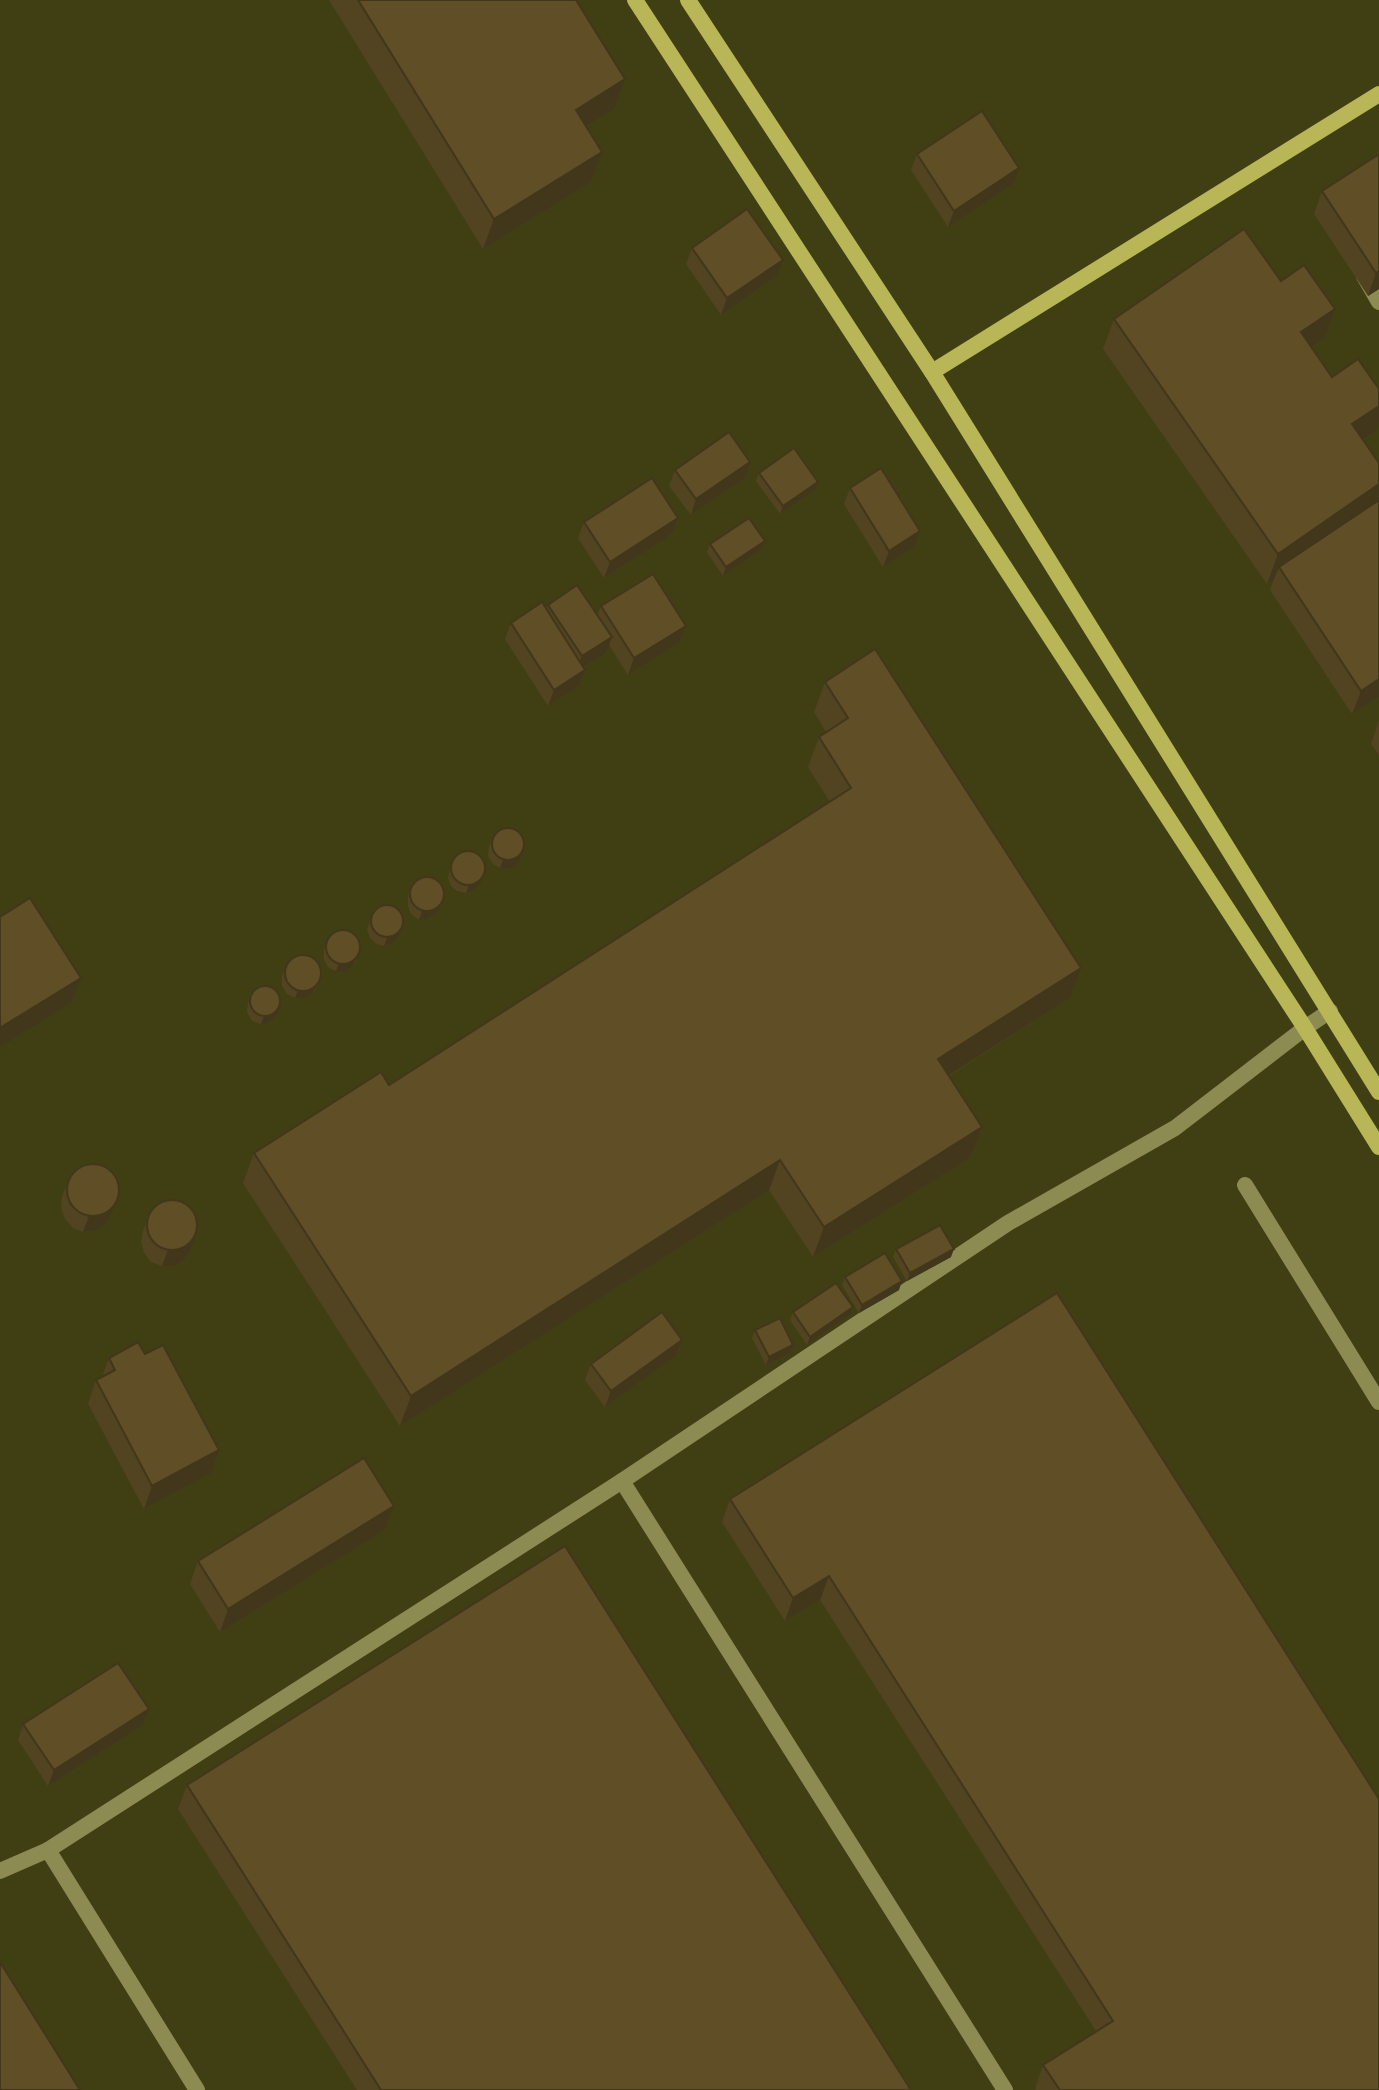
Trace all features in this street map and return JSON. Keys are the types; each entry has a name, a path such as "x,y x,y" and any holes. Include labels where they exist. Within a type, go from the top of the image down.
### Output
{"street":[{"path":"635,0 1305,1028 1379,1147"},
{"path":"688,0 932,372 1379,1092"},
{"path":"932,372 1379,94"},
{"path":"1357,264 1379,302"},
{"path":"0,1871 48,1850 622,1481 1008,1223 1175,1128 1330,1011"},
{"path":"1245,1185 1379,1402"},
{"path":"622,1481 1005,2090"},
{"path":"48,1850 197,2090"}],"building":[{"path":"358,0 576,0 625,79 576,110 602,152 494,219"},
{"path":"982,111 1019,168 954,211 917,154"},
{"path":"1379,154 1379,271 1376,273 1322,191"},
{"path":"747,209 783,260 727,298 692,248"},
{"path":"1244,229 1281,281 1304,265 1335,309 1301,332 1332,377 1358,359 1379,389 1379,406 1352,424 1379,463 1379,484 1278,554 1114,319"},
{"path":"729,432 750,462 696,499 675,470"},
{"path":"794,448 818,482 783,506 759,473"},
{"path":"881,468 920,531 889,551 850,488"},
{"path":"652,478 678,518 610,562 584,522"},
{"path":"1379,500 1379,679 1361,691 1279,567"},
{"path":"749,518 765,541 726,567 710,544"},
{"path":"653,574 686,626 634,658 601,606"},
{"path":"577,585 612,637 582,656 548,605"},
{"path":"542,602 585,670 554,690 511,623"},
{"path":"875,649 1081,968 938,1059 982,1127 824,1227 780,1160 411,1396 254,1153 381,1072 389,1085 851,788 819,737 848,718 825,682"},
{"path":"508,828 520,832 524,844 520,856 508,860 496,856 492,844 496,832"},
{"path":"468,851 480,856 485,868 480,880 468,885 456,880 451,868 456,856"},
{"path":"427,877 439,882 444,894 439,906 427,911 415,906 410,894 415,882"},
{"path":"30,898 81,978 0,1028 0,917"},
{"path":"387,905 398,910 403,921 398,932 387,937 376,932 371,921 376,910"},
{"path":"343,930 355,935 360,947 355,959 343,964 331,959 326,947 331,935"},
{"path":"303,955 316,960 321,973 316,986 303,991 290,986 285,973 290,960"},
{"path":"265,986 276,990 280,1001 276,1012 265,1016 254,1012 250,1001 254,990"},
{"path":"93,1164 111,1172 119,1190 111,1208 93,1216 75,1208 67,1190 75,1172"},
{"path":"172,1200 190,1207 197,1225 190,1243 172,1250 154,1243 147,1225 154,1207"},
{"path":"940,1225 954,1249 910,1273 896,1249"},
{"path":"885,1253 902,1281 862,1305 845,1277"},
{"path":"836,1283 853,1307 810,1337 793,1312"},
{"path":"1057,1293 1379,1799 1379,2090 1060,2090 1043,2065 1113,2021 829,1576 793,1598 730,1499"},
{"path":"662,1312 682,1340 611,1391 591,1364"},
{"path":"780,1318 793,1345 769,1357 755,1330"},
{"path":"138,1342 145,1354 163,1345 219,1450 152,1486 96,1380 115,1370 109,1358"},
{"path":"364,1458 394,1506 228,1609 198,1561"},
{"path":"565,1546 911,2090 381,2090 187,1785"},
{"path":"118,1663 149,1709 54,1770 23,1724"},
{"path":"0,1962 80,2090 0,2090"}]}
